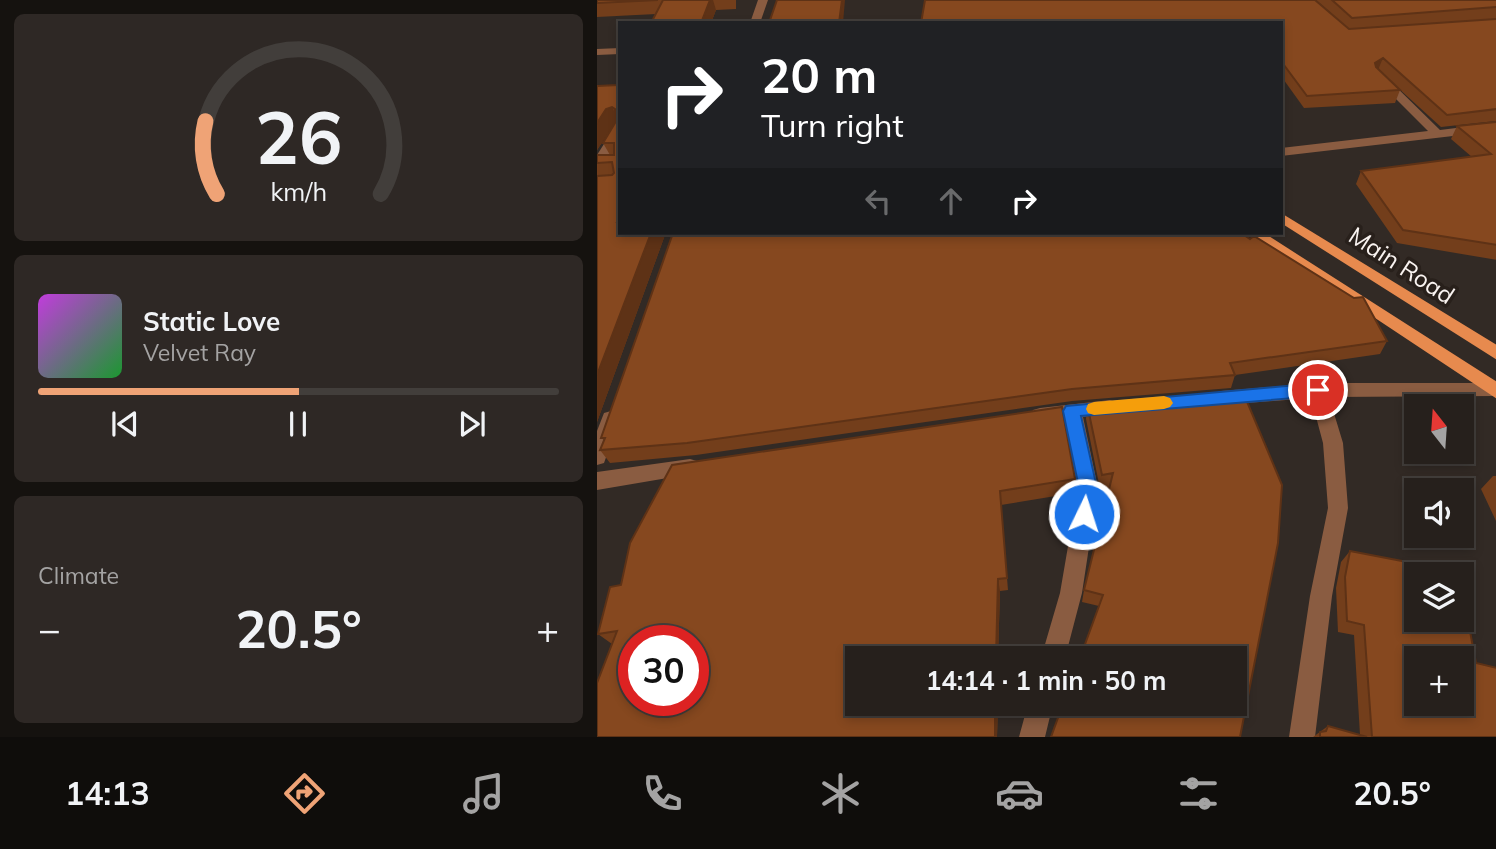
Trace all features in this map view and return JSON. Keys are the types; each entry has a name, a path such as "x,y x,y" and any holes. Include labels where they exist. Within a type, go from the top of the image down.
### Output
{"main road":[{"name":"Main Road","path":"1283,218 1496,354"},
{"path":"1257,235 1494,391"}],"street":[{"path":"756,21 763,0"},
{"path":"598,52 618,51"},
{"path":"1378,76 1437,134"},
{"path":"1283,152 1496,127"},
{"path":"601,165 618,132"},
{"path":"1302,737 1321,596 1338,508 1333,443 1318,390"},
{"path":"1209,399 1318,390 1494,391"},
{"path":"597,457 615,405"},
{"path":"1018,419 1127,406"},
{"path":"1056,646 1071,593 1088,488 1072,411"},
{"path":"597,481 705,465"},
{"path":"1032,737 1038,716"}],"building":[{"path":"597,0 658,0 597,3"},
{"path":"663,0 710,0 702,21 652,21"},
{"path":"777,0 842,0 839,21 770,21"},
{"path":"925,0 1315,0 1349,29 1497,19 1497,109 1447,115 1383,58 1375,63 1376,67 1400,90 1307,96 1283,64 1283,21 921,21"},
{"path":"1332,0 1497,0 1497,7 1352,18"},
{"path":"618,85 618,235 650,235 597,375 597,176 614,173 612,162 597,163 597,155 614,155 614,143 603,143 615,123 615,109 606,109 597,123 597,86"},
{"path":"1497,122 1497,245 1403,230 1361,171 1491,154 1457,126"},
{"path":"672,235 1244,235 1250,239 1254,236 1354,298 1363,297 1387,341 1230,363 1235,375 1072,389 687,443 600,450 605,438 601,438"},
{"path":"1243,392 1282,485 1278,543 1247,701 1247,646 1084,646 1103,595 1084,590 1113,473 1102,475 1087,404"},
{"path":"1062,407 1075,479 1000,491 1007,578 998,579 996,646 845,646 845,716 995,716 995,737 597,737 597,683 617,631 598,634 610,587 621,585 630,543 672,465"},
{"path":"1350,551 1407,562 1404,562 1404,632 1470,632 1473,646 1404,646 1404,716 1474,716 1474,652 1476,663 1497,668 1497,737 1372,737 1364,625 1347,621 1345,577"},
{"path":"1059,716 1244,716 1240,737 1051,737"},
{"path":"1328,726 1367,737 1320,737 1320,732 1326,731"}],"slow traffic":[{"path":"1094,409 1164,403"}],"route":[{"path":"1084,514 1088,488 1072,411 1318,390"}]}
